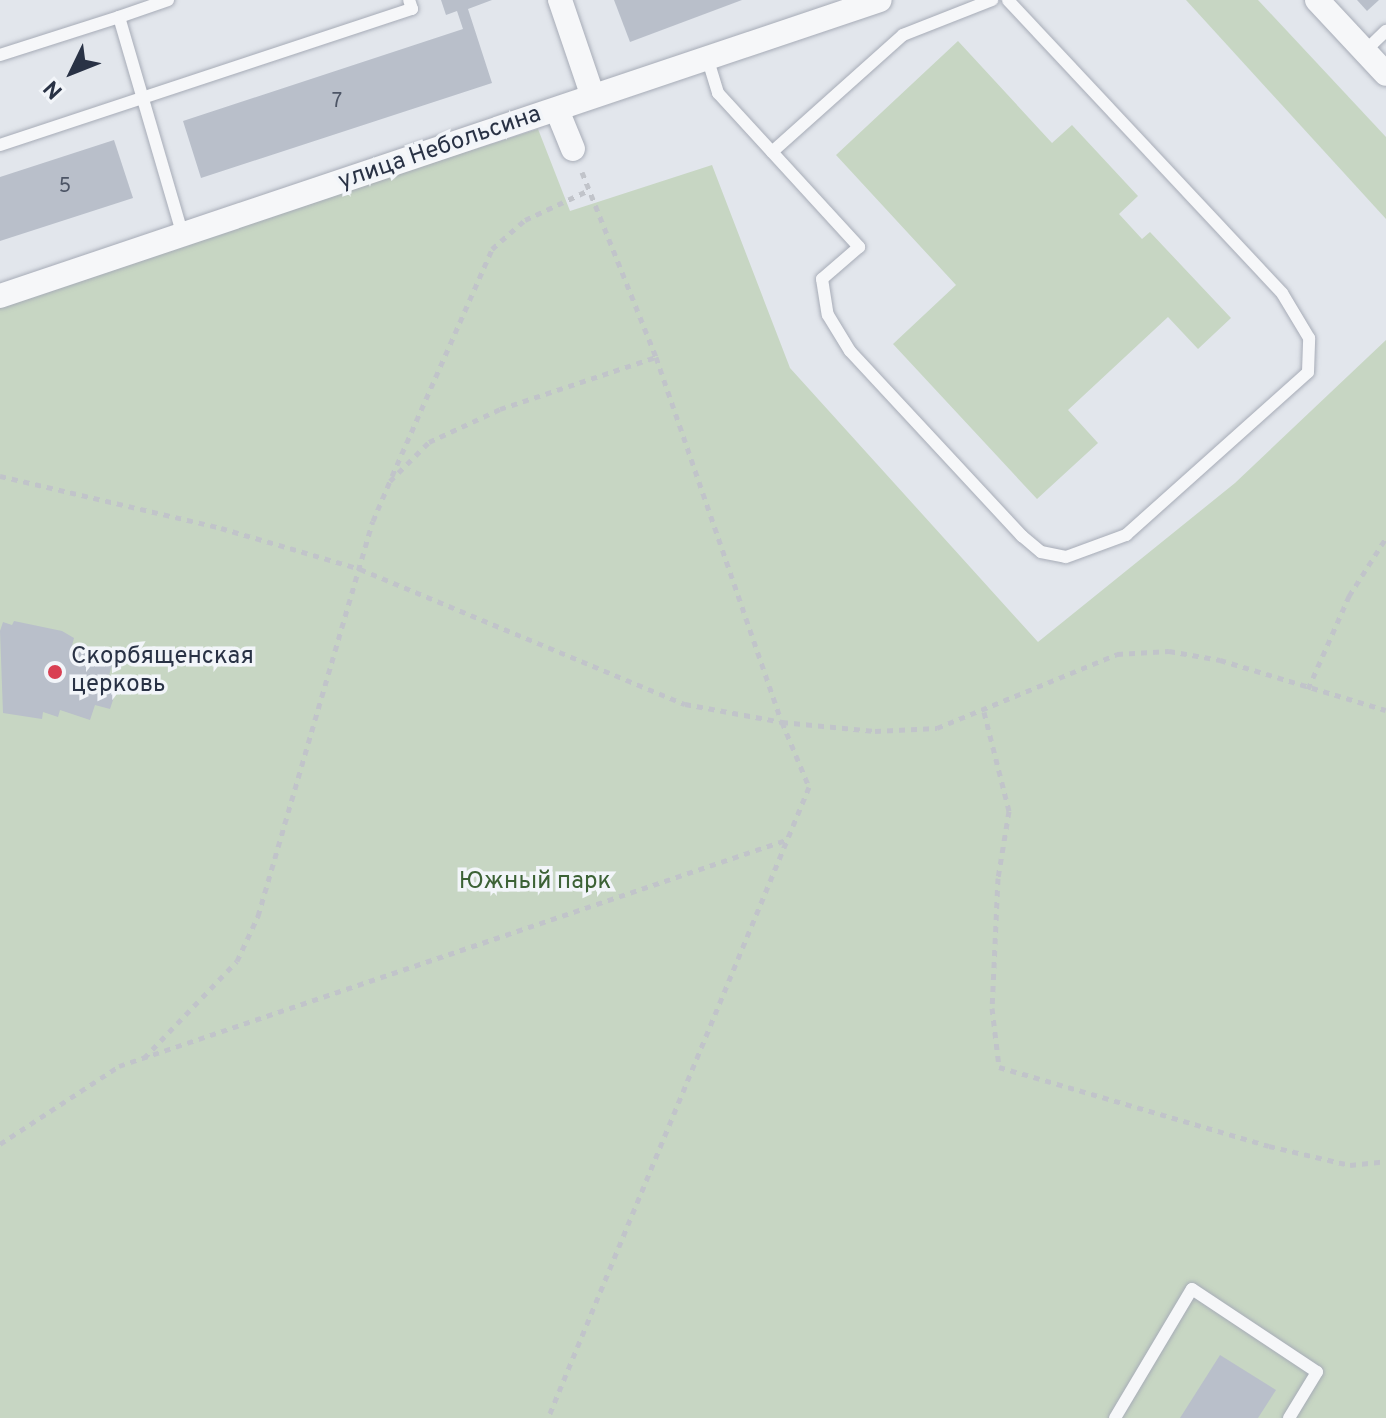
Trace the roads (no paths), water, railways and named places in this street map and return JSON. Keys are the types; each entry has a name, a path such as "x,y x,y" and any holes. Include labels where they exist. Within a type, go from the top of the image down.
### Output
{"street":[{"path":"560,0 592,94"},
{"name":"улица Небольсина","path":"0,296 557,110 592,94 880,0"},
{"path":"1317,0 1386,74"},
{"path":"557,110 573,149"}],"lane":[{"path":"0,55 168,0"},
{"path":"0,145 412,9 409,0"},
{"path":"772,152 903,35 992,0"},
{"path":"707,57 718,93 859,247 822,279 828,315 850,351 1041,552 1066,557 1126,535 1308,372 1309,338 1282,293 1008,0"},
{"path":"119,17 183,236"},
{"path":"1365,51 1386,31"},
{"path":"1115,1418 1192,1289 1317,1372 1289,1418"}],"place":[{"name":"Скорбященская церковь","path":"55,672"}],"park label":[{"name":"Южный парк","path":"535,883"}]}
